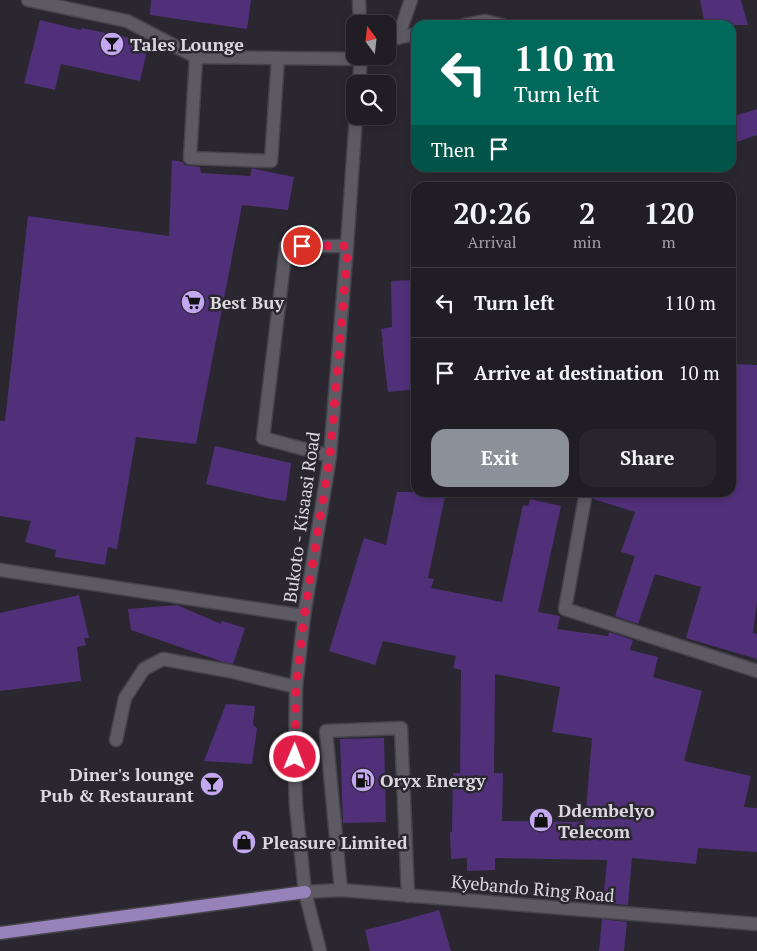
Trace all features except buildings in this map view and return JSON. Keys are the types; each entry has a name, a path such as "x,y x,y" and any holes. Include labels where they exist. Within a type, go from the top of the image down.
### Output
{"main road":[{"path":"28,0 128,21 196,57 346,57"},
{"path":"358,0 359,15"},
{"path":"396,32 411,0"},
{"path":"396,38 411,35"},
{"path":"196,57 190,158 271,161 278,58"},
{"name":"Bukoto - Kisaasi Road","path":"320,951 305,892 296,806 296,686 304,616 330,456 348,246 355,125"},
{"path":"330,456 263,438 286,246 348,246"},
{"path":"585,497 565,609 757,671"},
{"path":"0,570 304,616"},
{"path":"116,740 125,698 144,669 163,659 296,686"},
{"path":"341,890 326,731 401,728 408,896"},
{"name":"Kyebando Ring Road","path":"305,892 341,890 757,924"},
{"path":"0,933 305,892"}],"place":[{"name":"Tales Lounge","path":"112,44"},
{"name":"Best Buy","path":"193,302"},
{"name":"Oryx Energy","path":"363,780"},
{"name":"Diner's lounge Pub & Restaurant","path":"212,784"},
{"name":"Ddembelyo Telecom","path":"541,820"},
{"name":"Pleasure Limited","path":"244,842"}],"route":[{"path":"295,757 296,686 304,616 330,456 348,246 302,246"}]}
